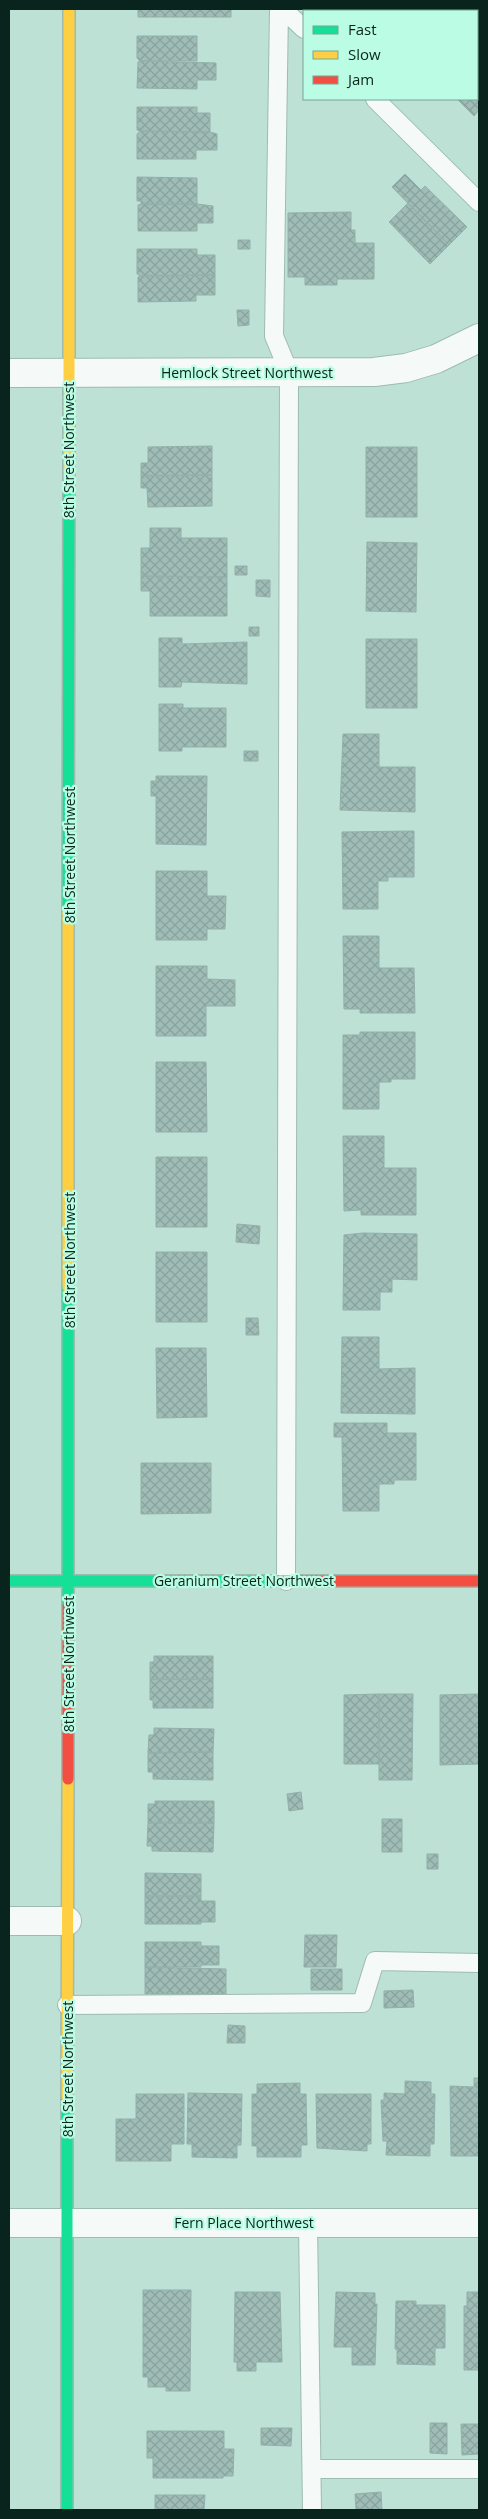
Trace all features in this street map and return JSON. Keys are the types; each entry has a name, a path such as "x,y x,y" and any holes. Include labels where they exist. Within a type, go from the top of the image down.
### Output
{"street":[{"name":"8th Street Northwest","path":"68,2510 69,9"},
{"name":"Hemlock Street Northwest","path":"9,373 374,372 406,368 436,359 479,338"},
{"name":"Geranium Street Northwest","path":"9,1581 479,1581"},
{"path":"9,1921 68,1921"},
{"name":"Fern Place Northwest","path":"9,2223 479,2223"}],"lane":[{"path":"279,9 274,336 289,372 286,1581"},
{"path":"283,9 303,28"},
{"path":"375,100 479,202"},
{"path":"68,2005 362,2003 375,1961 479,1963"},
{"path":"308,2223 312,2510"},
{"path":"312,2469 479,2469"}],"building":[{"path":"138,9 231,9 231,17 138,17"},
{"path":"405,9 442,9 441,10"},
{"path":"137,36 197,36 197,61 140,61 137,58"},
{"path":"478,37 479,72 478,74"},
{"path":"138,62 216,63 216,80 197,80 197,89 137,88"},
{"path":"479,72 479,110 474,116 458,100 478,100"},
{"path":"137,107 197,107 197,113 210,113 210,132 137,130"},
{"path":"140,131 210,132 217,134 217,150 196,150 196,159 137,159 137,134"},
{"path":"405,174 421,190 425,186 467,227 449,245 392,187"},
{"path":"137,177 197,178 197,204 141,204 141,201 137,201"},
{"path":"408,203 449,245 430,264 389,222"},
{"path":"197,204 213,206 213,223 197,223 197,231 138,231 138,205"},
{"path":"351,212 351,230 355,230 355,243 374,243 374,279 337,279 337,285 305,285 305,277 288,277 288,213"},
{"path":"238,240 250,240 250,249 238,249"},
{"path":"137,249 197,249 197,255 215,255 215,275 141,276 137,274"},
{"path":"215,275 215,295 196,295 196,301 138,302 138,277"},
{"path":"237,310 249,310 249,325 238,326"},
{"path":"212,446 212,475 141,476 141,463 148,463 148,447"},
{"path":"366,447 417,447 417,517 366,517"},
{"path":"212,475 212,506 148,507 147,488 141,488 141,476"},
{"path":"150,528 181,528 181,538 227,538 227,577 141,576 141,548 150,548"},
{"path":"367,542 417,543 416,612 366,611"},
{"path":"235,566 247,566 247,575 235,575"},
{"path":"141,576 227,577 227,616 150,616 150,591 141,591"},
{"path":"256,580 270,580 270,597 256,596"},
{"path":"249,627 259,627 259,636 249,636"},
{"path":"159,638 182,638 182,644 247,642 247,684 182,682 181,687 159,687"},
{"path":"366,639 417,639 417,708 366,708"},
{"path":"159,704 183,704 183,708 226,708 226,747 182,747 182,751 159,751"},
{"path":"343,734 379,734 379,767 415,767 415,812 340,810"},
{"path":"244,751 258,751 258,761 244,761"},
{"path":"156,776 207,776 206,845 156,844 156,796 151,796 151,781 156,781"},
{"path":"414,831 414,877 388,877 388,881 378,881 378,909 343,909 342,832"},
{"path":"156,871 207,871 207,896 226,896 225,929 207,929 207,940 156,940"},
{"path":"343,936 379,936 379,968 414,968 415,1013 360,1013 360,1009 344,1009"},
{"path":"156,966 207,966 207,979 235,980 235,1006 206,1006 206,1036 156,1036"},
{"path":"360,1032 415,1032 415,1079 391,1079 391,1082 379,1082 379,1109 343,1109 343,1035 360,1035"},
{"path":"156,1062 206,1062 207,1132 156,1132"},
{"path":"343,1136 384,1136 384,1168 416,1168 416,1215 361,1215 361,1210 344,1211"},
{"path":"156,1157 207,1157 207,1227 156,1227"},
{"path":"237,1224 260,1226 259,1244 236,1242"},
{"path":"363,1233 417,1234 417,1280 392,1279 392,1292 380,1292 380,1310 343,1310 344,1235"},
{"path":"156,1252 207,1252 207,1322 156,1322"},
{"path":"246,1318 258,1318 259,1335 246,1335"},
{"path":"342,1337 379,1337 379,1369 415,1368 415,1414 341,1413"},
{"path":"156,1348 206,1348 207,1417 157,1418"},
{"path":"334,1423 387,1423 387,1433 416,1433 416,1480 394,1480 394,1484 379,1484 379,1511 343,1511 342,1437 334,1437"},
{"path":"141,1463 211,1463 211,1513 141,1514"},
{"path":"154,1656 213,1656 213,1679 150,1679 150,1662 154,1662"},
{"path":"150,1679 213,1679 213,1708 153,1708 153,1700 150,1700"},
{"path":"379,1694 413,1694 412,1780 379,1780"},
{"path":"379,1694 379,1764 344,1764 344,1695"},
{"path":"479,1694 479,1764 440,1765 440,1695"},
{"path":"154,1728 214,1729 213,1752 148,1753 149,1735 154,1735"},
{"path":"213,1752 213,1780 153,1779 153,1772 148,1772 148,1753"},
{"path":"301,1792 303,1809 289,1811 287,1794"},
{"path":"155,1801 214,1801 214,1823 148,1823 148,1804 155,1804"},
{"path":"382,1819 402,1819 402,1852 382,1852"},
{"path":"148,1823 214,1823 213,1852 152,1851 152,1846 147,1846"},
{"path":"427,1854 438,1854 438,1869 427,1869"},
{"path":"145,1873 201,1874 201,1896 145,1896"},
{"path":"145,1896 201,1896 201,1901 215,1901 215,1922 201,1922 201,1924 145,1924"},
{"path":"305,1935 337,1935 336,1967 304,1967"},
{"path":"145,1942 201,1942 201,1946 219,1946 219,1965 201,1965 201,1967 145,1967"},
{"path":"145,1967 226,1969 226,1994 145,1994"},
{"path":"311,1969 342,1969 342,1990 311,1990"},
{"path":"413,1990 414,2007 384,2008 384,1991"},
{"path":"228,2025 245,2026 245,2043 227,2043"},
{"path":"474,2078 479,2078 479,2156 451,2156 450,2086 474,2087"},
{"path":"405,2081 431,2082 431,2094 435,2094 434,2144 430,2144 430,2156 386,2155 387,2141 383,2141 381,2100 384,2100 384,2093 405,2094"},
{"path":"300,2083 300,2094 306,2094 307,2145 301,2145 301,2157 257,2157 257,2146 252,2146 252,2094 257,2094 257,2084"},
{"path":"188,2093 242,2094 241,2145 237,2145 237,2158 192,2157 192,2144 187,2144"},
{"path":"136,2094 184,2094 184,2144 171,2144 171,2161 116,2161 116,2119 136,2119"},
{"path":"316,2094 371,2094 371,2144 367,2144 367,2151 317,2148"},
{"path":"143,2290 191,2290 190,2391 166,2391 166,2387 148,2387 148,2377 143,2377"},
{"path":"235,2292 280,2292 282,2362 256,2362 256,2371 237,2371 237,2362 234,2362"},
{"path":"336,2292 375,2293 375,2304 377,2304 375,2365 352,2365 352,2347 334,2347"},
{"path":"467,2292 479,2292 479,2370 464,2370 464,2306 467,2306"},
{"path":"396,2301 416,2301 416,2305 445,2305 445,2348 435,2348 435,2365 397,2364 397,2349 395,2349"},
{"path":"430,2423 447,2423 447,2454 430,2453"},
{"path":"461,2424 479,2424 479,2454 462,2455"},
{"path":"261,2428 292,2428 291,2446 261,2445"},
{"path":"147,2431 224,2431 224,2449 234,2449 233,2476 223,2476 223,2478 153,2478 153,2458 147,2458"},
{"path":"381,2492 382,2510 356,2510 355,2494"},
{"path":"155,2495 205,2495 204,2510 155,2510"}],"traffic: fast":[{"path":"68,909 69,479"},
{"path":"68,1287 68,1606"},
{"path":"9,1581 278,1581"},
{"path":"67,2097 67,2510"}],"traffic: slow":[{"path":"69,9 69,479"},
{"path":"68,909 68,1287"},
{"path":"67,2097 68,1779"}],"traffic: jam":[{"path":"278,1581 479,1581"},
{"path":"68,1606 68,1779"}]}
